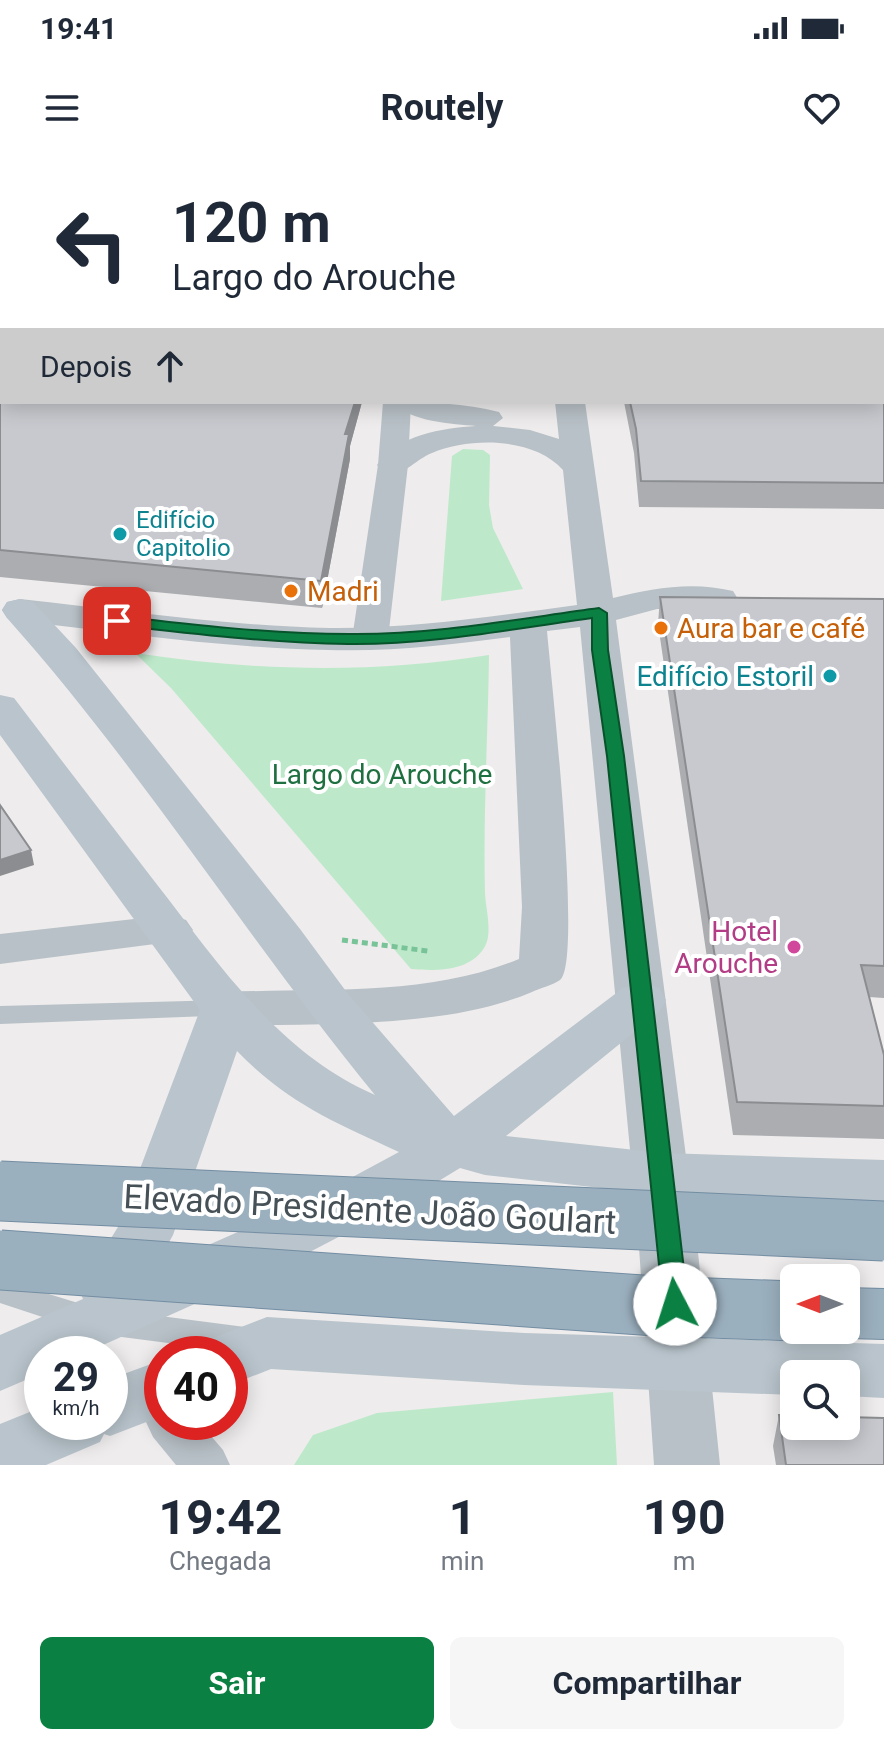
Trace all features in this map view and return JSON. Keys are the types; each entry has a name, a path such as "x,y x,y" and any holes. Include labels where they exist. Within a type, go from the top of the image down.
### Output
{"highway":[{"name":"Elevado Presidente João Goulart","path":"0,1191 884,1231"},
{"path":"0,1260 656,1306 780,1310"},
{"path":"860,1313 884,1314"}],"main road":[{"path":"7,613 62,656 283,940 330,1006 448,1147"},
{"path":"0,707 170,930 226,1009 275,1058 313,1087 360,1112 448,1147 663,1174 884,1182"},
{"path":"0,1364 91,1320 324,1219 379,1191 514,1103 641,1000"},
{"path":"91,1320 144,1235 226,1009"},
{"path":"249,1351 884,1371"},
{"path":"0,1454 34,1440"}],"street":[{"path":"370,639 393,465 397,404"},
{"path":"414,404 441,414 478,418 529,414 555,404"},
{"path":"570,404 599,613 600,650 616,756 641,1000 663,1174 687,1465"},
{"path":"393,465 409,452 433,442 463,436 496,435 556,448 574,461 580,470"},
{"path":"7,613 206,631 370,639 439,635 599,613 656,598 747,599"},
{"path":"226,1009 414,1002 498,987 543,968 546,907 528,622"},
{"path":"0,949 170,930"},
{"path":"183,1440 206,1465"}],"lane":[{"path":"0,1015 226,1009"},
{"path":"0,1291 91,1320 249,1351"}],"green space":[{"path":"463,449 483,450 490,455 489,505 493,528 523,589 441,601 452,456"},
{"name":"Largo do Arouche","path":"135,653 224,664 312,668 400,665 489,655 485,894 489,929 487,942 478,956 451,968 411,969 171,688"},
{"path":"613,1392 617,1465 294,1465 313,1435 377,1413"}],"building":[{"path":"0,404 354,404 345,434 349,434 321,581 0,550"},
{"path":"630,404 884,404 884,483 641,481"},
{"path":"660,597 884,599 884,966 861,965 884,1055 884,1106 737,1102"},
{"path":"0,805 31,850 0,860"},
{"path":"860,1417 884,1418 884,1465 786,1465 782,1440 860,1440"}],"place":[{"name":"Edifício Capitolio","path":"120,534"},
{"name":"Madri","path":"291,591"},
{"name":"Aura bar e café","path":"661,628"},
{"name":"Edifício Estoril","path":"830,676"},
{"name":"Hotel Arouche","path":"794,947"}],"route":[{"path":"117,621 206,631 370,639 439,635 599,613 600,650 616,756 675,1304"}]}
